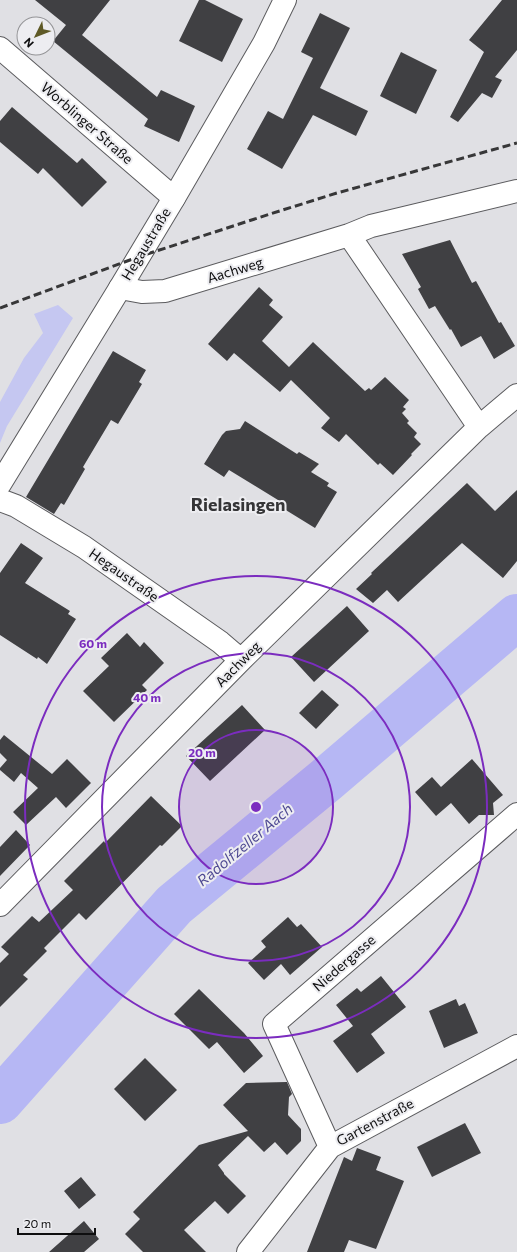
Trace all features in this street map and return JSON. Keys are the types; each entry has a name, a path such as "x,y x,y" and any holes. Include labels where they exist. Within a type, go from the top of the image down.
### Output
{"street":[{"name":"Hegaustraße","path":"0,484 174,198 264,43 285,0"},
{"name":"Worblinger Straße","path":"0,48 174,198"},
{"name":"Aachweg","path":"120,288 142,292 165,291 349,235 371,226 517,191"},
{"path":"349,235 479,427"},
{"name":"Aachweg","path":"0,905 241,660 479,427 517,395"},
{"name":"Hegaustraße","path":"0,500 16,506 84,548 220,642 241,660"},
{"name":"Niedergasse","path":"330,1147 274,1024 517,814"},
{"name":"Gartenstraße","path":"248,1252 330,1147 517,1046"}],"shaded area":[{"path":"58,305 73,318 7,426 0,443 0,402 24,358 43,333 34,314"}],"building":[{"path":"35,0 110,0 82,35 157,97 161,90 195,106 179,142 144,126 148,119 56,43 56,37 66,25"},
{"path":"199,0 205,0 243,19 222,62 179,41"},
{"path":"502,0 517,0 517,50 495,77 502,80 492,98 482,93 458,122 450,117 484,52 469,40"},
{"path":"320,13 350,28 320,88 368,111 356,136 313,115 282,169 247,149 268,111 283,119 313,58 301,52"},
{"path":"401,52 437,70 416,114 380,96"},
{"path":"12,107 77,163 82,158 107,182 82,207 43,168 38,174 0,142 0,121"},
{"path":"450,240 472,283 476,281 499,323 501,322 515,346 494,359 481,336 461,347 435,306 429,309 418,289 421,287 402,254"},
{"path":"259,287 273,300 269,305 283,317 262,341 289,367 313,342 365,391 369,388 371,390 385,377 409,400 403,407 406,409 402,413 409,421 407,423 417,433 414,437 421,444 393,475 380,463 378,465 346,434 339,442 321,428 330,418 291,380 280,392 234,353 227,361 208,344"},
{"path":"113,351 146,370 139,382 142,384 118,424 111,420 83,467 85,469 64,505 61,503 54,514 26,497"},
{"path":"245,421 297,454 299,452 319,464 311,472 329,483 327,486 337,492 315,528 276,504 278,500 229,470 224,477 204,464 222,435 226,431 240,429"},
{"path":"467,483 495,511 517,490 517,561 503,578 462,543 398,602 387,590 373,603 356,589 372,574 371,573"},
{"path":"21,543 43,558 25,583 70,611 68,614 76,619 47,664 38,657 37,659 0,635 0,573"},
{"path":"347,606 369,631 314,682 291,657"},
{"path":"127,633 140,647 144,642 164,663 142,685 147,690 114,722 83,691 109,666 101,658"},
{"path":"322,690 339,705 316,729 299,713"},
{"path":"242,705 265,730 210,781 186,756"},
{"path":"4,735 52,774 67,759 91,783 66,808 56,797 26,825 13,812 38,788 21,773 14,782 0,770 7,760 0,753 0,740"},
{"path":"472,759 503,795 493,803 494,815 479,815 469,824 451,803 436,816 415,792 432,777 441,787"},
{"path":"151,796 182,826 162,846 160,845 86,920 79,913 44,948 47,951 23,975 28,979 0,1007 0,963 9,954 1,947 32,916 39,922 73,890 64,881 104,841 105,843"},
{"path":"16,830 30,845 0,876 0,847"},
{"path":"288,917 297,927 301,924 322,947 290,975 281,964 264,980 248,963 266,947 261,941"},
{"path":"381,976 406,1007 371,1034 385,1053 357,1073 333,1041 353,1026 336,1005 357,988 361,992"},
{"path":"199,989 244,1033 263,1056 244,1073 217,1042 209,1049 174,1014"},
{"path":"456,999 459,1006 465,1003 478,1033 444,1048 429,1011"},
{"path":"145,1058 177,1090 145,1121 114,1089"},
{"path":"287,1082 292,1094 289,1097 288,1115 301,1129 301,1141 287,1155 275,1142 264,1152 248,1136 218,1165 224,1174 246,1196 228,1214 215,1201 184,1230 206,1252 143,1252 125,1234 140,1219 133,1212 199,1145 248,1131 223,1105 246,1083"},
{"path":"465,1123 481,1153 432,1177 417,1147"},
{"path":"357,1148 381,1157 376,1170 404,1181 376,1249 349,1240 344,1252 307,1252 344,1157 352,1161"},
{"path":"81,1177 96,1195 79,1209 64,1191"},
{"path":"84,1221 99,1239 84,1252 49,1252"}],"waterway":[{"name":"Radolfzeller Aach","path":"0,1101 174,905 326,780 517,617"}],"railway":[{"path":"0,308 138,257 270,214 337,193 517,143"}],"district":[{"name":"Rielasingen","path":"238,505"}]}
